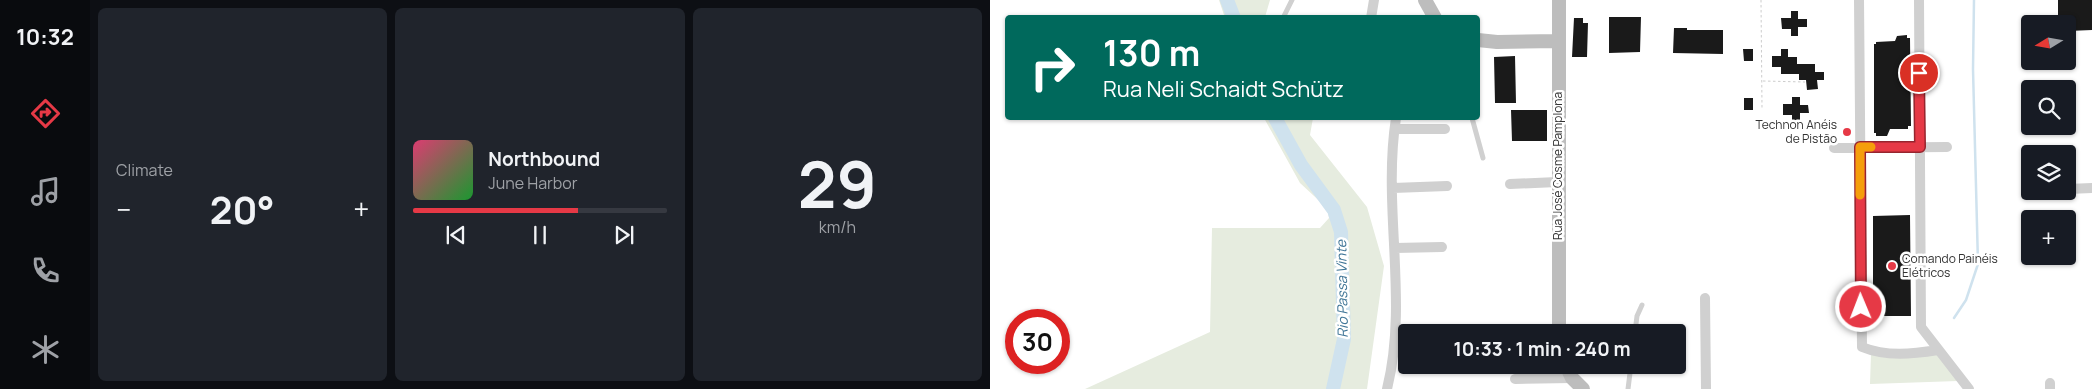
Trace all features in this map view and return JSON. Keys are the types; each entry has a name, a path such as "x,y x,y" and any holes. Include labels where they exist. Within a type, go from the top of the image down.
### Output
{"main road":[{"path":"1425,0 1433,15"},
{"name":"Rua José Cosme Pamplona","path":"1559,0 1558,182 1560,324"},
{"path":"1480,40 1497,42 1558,41"},
{"path":"1570,374 1583,389"}],"street":[{"path":"1372,15 1374,0"},
{"path":"1859,0 1862,347 1877,352 1905,354 1938,350"},
{"path":"1919,0 1920,327 1969,389"},
{"path":"1387,389 1397,334 1393,188 1396,120"},
{"path":"1394,129 1445,129"},
{"path":"1834,148 1948,146"},
{"path":"1510,184 1558,182"},
{"path":"1393,188 1447,186"},
{"path":"2076,188 2092,188"},
{"path":"1395,248 1442,247"},
{"path":"1705,298 1706,389"},
{"path":"1515,379 1572,378"}],"lane":[{"path":"1284,15 1292,0"},
{"path":"1473,120 1483,158"},
{"path":"1636,324 1642,305"},
{"path":"1628,389 1630,374"}],"path":[{"path":"1761,0 1762,108"},
{"path":"1762,81 1805,82"}],"shaded area":[{"path":"1219,0 1270,0 1266,15 1224,15"},
{"path":"1265,120 1313,120 1310,135 1367,207 1384,266 1367,389 1085,389 1210,332 1212,228 1320,228 1329,218 1327,208 1300,183"},
{"path":"1871,354 1937,354 1958,381 1870,384"}],"building":[{"path":"2058,0 2092,0 2092,30 2076,31 2076,15 2058,15"},
{"path":"1791,11 1798,11 1798,19 1807,19 1807,27 1798,27 1798,36 1791,36 1791,29 1782,29 1781,18 1791,18"},
{"path":"1609,17 1641,17 1640,52 1609,53"},
{"path":"1574,18 1583,18 1583,23 1588,23 1587,57 1572,57"},
{"path":"1674,28 1723,30 1723,54 1673,53"},
{"path":"1907,35 1907,38 1910,38 1911,126 1908,126 1908,129 1890,129 1887,136 1876,136 1876,133 1874,133 1874,44 1876,42 1895,41 1897,36"},
{"path":"1743,49 1753,49 1753,61 1744,61"},
{"path":"1781,49 1788,49 1788,57 1797,57 1797,64 1815,64 1815,72 1824,72 1824,80 1817,80 1818,89 1807,90 1806,80 1799,80 1799,74 1781,74 1781,67 1772,67 1772,56 1781,56"},
{"path":"1515,56 1516,103 1495,103 1494,57"},
{"path":"1792,97 1800,97 1800,105 1808,105 1809,113 1800,113 1800,122 1792,122 1792,115 1783,115 1783,104 1792,104"},
{"path":"1744,98 1753,98 1753,110 1744,110"},
{"path":"1511,110 1547,110 1547,141 1512,141"},
{"name":"Comando Painéis Elétricos","path":"1910,215 1911,316 1873,316 1873,216"}],"waterway":[{"name":"Rio Passa Vinte","path":"1227,0 1233,15"},
{"path":"1954,318 1966,300 1978,264 1973,69 1974,0"},
{"name":"Rio Passa Vinte","path":"1276,120 1301,165 1334,210 1341,232 1344,339 1333,389"}],"slow traffic":[{"path":"1860,195 1860,147 1871,147"}],"place":[{"name":"Technon Anéis de Pistão","path":"1847,132"},
{"name":"Comando Painéis Elétricos","path":"1892,266"}],"route":[{"path":"1861,307 1860,147 1920,147 1919,73"}]}
